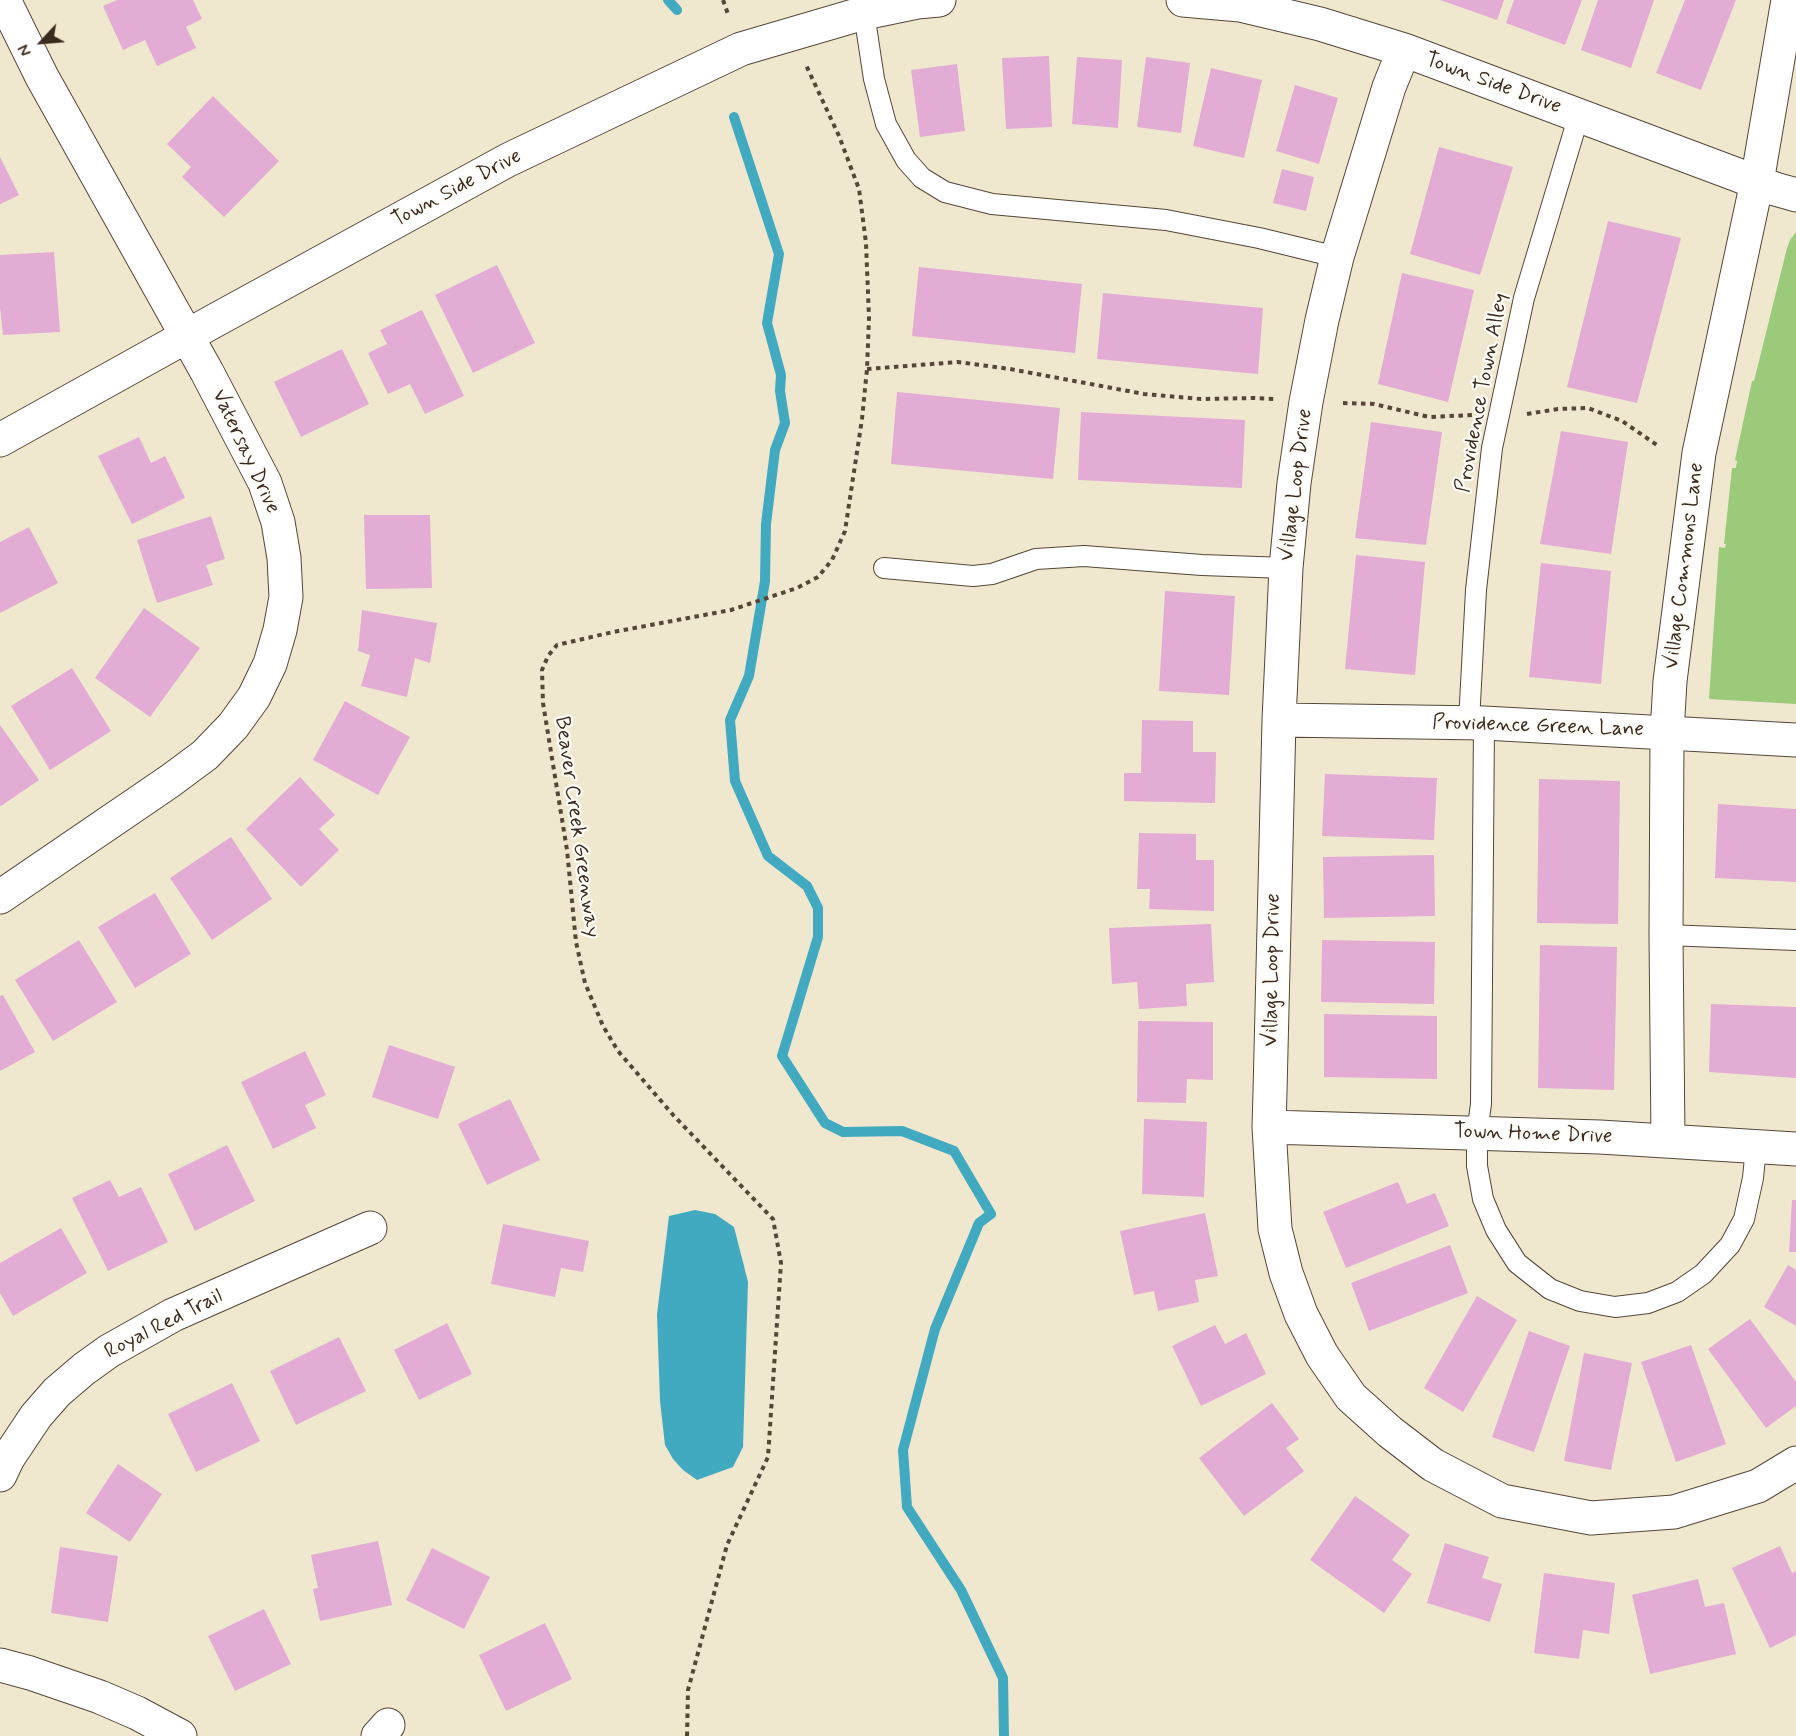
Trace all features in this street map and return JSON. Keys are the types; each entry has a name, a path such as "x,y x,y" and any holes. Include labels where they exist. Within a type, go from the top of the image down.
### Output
{"street":[{"name":"Vatersay Drive","path":"0,897 170,781 205,755 233,726 254,697 270,664 280,630 286,597 284,558 278,522 265,483 207,372 42,77 4,0"},
{"name":"Town Side Drive","path":"0,440 508,160 741,49 864,13 939,0"},
{"name":"Town Side Drive","path":"1183,0 1240,5 1320,24 1404,50 1796,195"},
{"name":"Village Commons Lane","path":"1668,1142 1666,935 1667,733 1670,681 1699,453 1757,182 1788,0"},
{"name":"Village Loop Drive","path":"1404,50 1389,87 1337,257 1306,402 1294,483 1286,568 1279,720 1269,1126 1275,1229 1286,1273 1301,1314 1322,1355 1352,1397 1390,1432 1433,1465 1502,1501 1591,1518 1674,1512 1758,1486 1796,1463"},
{"name":"Providence Green Lane","path":"1279,720 1477,723 1796,740"},
{"name":"Town Home Drive","path":"1269,1126 1600,1137 1796,1149"},
{"name":"Royal Red Trail","path":"0,1475 8,1458 36,1416 57,1392 109,1351 174,1316 370,1228"},
{"path":"0,1665 48,1678 100,1697 137,1713 180,1736"}],"lane":[{"path":"864,13 873,79 886,123 906,160 922,178 945,192 992,204 1166,220 1259,238 1337,257"},
{"name":"Providence Town Alley","path":"1579,115 1524,298 1492,448 1476,590 1481,1104 1477,1133 1477,1166 1483,1199 1496,1230 1517,1263 1550,1289 1580,1301 1615,1307 1648,1303 1677,1292 1703,1274 1730,1245 1744,1219 1753,1178 1756,1147"},
{"path":"884,568 973,576 992,574 1036,559 1084,556 1202,565 1286,568"},
{"path":"1666,935 1796,940"}],"path":[{"path":"723,0 730,20"},
{"name":"Beaver Creek Greenway","path":"687,1736 688,1690 727,1545 768,1457 781,1263 772,1219 674,1116 618,1051 603,1026 585,983 576,942 567,849 543,703 542,670 548,656 557,645 731,610 797,588 818,577 831,560 845,531 867,369 869,318 866,243 859,189 840,136 806,65"},
{"path":"867,369 958,362 1010,369 1144,394 1201,399 1253,398 1306,402"}],"green space":[{"path":"1796,232 1796,704 1709,699 1719,547 1725,548 1726,544 1724,544 1732,468 1736,468 1737,461 1735,460 1752,381 1754,381 1787,248"}],"water":[{"path":"695,1210 715,1214 734,1227 748,1282 743,1447 733,1467 697,1480 683,1470 665,1445 660,1401 657,1314 669,1216"}],"building":[{"path":"117,0 193,0 202,19 186,27 196,48 157,66 145,40 123,50 103,6"},
{"path":"1440,0 1504,0 1497,20"},
{"path":"1514,0 1582,0 1565,45 1506,23"},
{"path":"1598,0 1654,0 1631,68 1581,50"},
{"path":"1685,0 1736,0 1701,90 1656,73"},
{"path":"1049,56 1052,127 1006,129 1002,58"},
{"path":"1077,57 1122,60 1118,128 1072,124"},
{"path":"1146,57 1190,63 1181,133 1137,127"},
{"path":"957,64 965,131 920,137 911,70"},
{"path":"1211,68 1262,80 1244,158 1193,146"},
{"path":"1295,85 1338,98 1319,164 1276,151"},
{"path":"213,96 279,161 224,217 182,177 191,167 167,144"},
{"path":"1439,147 1513,167 1480,275 1410,254"},
{"path":"0,157 19,195 0,204"},
{"path":"1282,169 1314,177 1306,211 1273,203"},
{"path":"1608,221 1681,238 1637,403 1567,387"},
{"path":"54,252 60,332 3,335 0,307 0,255"},
{"path":"497,265 535,343 473,373 435,295"},
{"path":"919,267 1082,284 1075,353 912,336"},
{"path":"1402,273 1474,290 1448,402 1378,384"},
{"path":"1103,293 1263,308 1258,374 1097,359"},
{"path":"422,310 464,396 425,414 410,384 388,394 368,353 387,344 380,330"},
{"path":"342,349 369,404 301,437 274,382"},
{"path":"897,392 1060,408 1053,479 891,464"},
{"path":"1081,412 1245,420 1242,488 1078,480"},
{"path":"1371,422 1442,432 1426,545 1355,538"},
{"path":"1561,431 1628,442 1611,554 1540,544"},
{"path":"139,437 151,463 165,456 185,498 132,524 98,456"},
{"path":"364,515 430,515 432,588 366,589"},
{"path":"211,516 225,559 206,565 213,585 157,603 137,540"},
{"path":"29,527 58,583 0,613 0,542"},
{"path":"1356,555 1425,562 1415,675 1345,669"},
{"path":"1541,563 1611,571 1601,684 1529,677"},
{"path":"1165,591 1235,596 1229,695 1159,691"},
{"path":"144,608 200,648 150,717 95,678"},
{"path":"362,610 437,623 430,663 415,658 407,697 361,686 370,655 358,651"},
{"path":"72,668 111,731 50,770 11,706"},
{"path":"345,701 410,737 378,795 313,760"},
{"path":"1142,720 1193,721 1193,752 1216,752 1215,803 1124,801 1124,773 1141,773"},
{"path":"0,725 39,780 1,806 0,805"},
{"path":"1325,774 1437,778 1434,840 1322,836"},
{"path":"300,777 335,815 319,829 339,850 301,887 246,829"},
{"path":"1539,779 1620,781 1618,924 1537,923"},
{"path":"1718,804 1796,809 1796,882 1715,878"},
{"path":"1139,833 1196,834 1196,860 1214,860 1214,911 1149,909 1150,889 1137,889"},
{"path":"231,837 272,899 212,940 170,878"},
{"path":"1434,855 1435,916 1324,918 1323,857"},
{"path":"155,893 191,954 135,988 98,927"},
{"path":"1211,924 1214,982 1186,984 1187,1006 1139,1009 1137,982 1112,984 1109,928"},
{"path":"79,940 117,1002 53,1041 15,980"},
{"path":"1322,940 1435,942 1434,1004 1321,1002"},
{"path":"1540,945 1617,947 1614,1090 1538,1088"},
{"path":"3,995 35,1052 0,1071 0,996"},
{"path":"1711,1004 1796,1007 1796,1078 1709,1072"},
{"path":"1324,1014 1437,1016 1437,1079 1324,1077"},
{"path":"1138,1021 1213,1022 1213,1080 1187,1079 1186,1103 1137,1102"},
{"path":"389,1045 455,1067 438,1119 372,1097"},
{"path":"305,1051 326,1095 305,1105 316,1128 273,1149 241,1082"},
{"path":"510,1099 540,1160 487,1185 458,1124"},
{"path":"1144,1119 1207,1122 1204,1197 1142,1194"},
{"path":"227,1145 255,1201 195,1231 168,1174"},
{"path":"110,1180 119,1197 141,1187 168,1242 108,1271 72,1198"},
{"path":"1398,1182 1407,1204 1435,1193 1449,1226 1346,1268 1323,1212"},
{"path":"1792,1200 1796,1200 1796,1252 1789,1252"},
{"path":"1205,1213 1218,1276 1195,1280 1199,1302 1158,1311 1154,1291 1134,1295 1120,1231"},
{"path":"503,1224 589,1241 583,1272 561,1268 555,1297 491,1284"},
{"path":"61,1228 87,1273 13,1316 0,1293 0,1263"},
{"path":"1450,1245 1468,1293 1369,1331 1351,1283"},
{"path":"1788,1265 1796,1270 1796,1326 1764,1307"},
{"path":"1477,1296 1517,1320 1463,1412 1424,1388"},
{"path":"1750,1319 1796,1382 1796,1406 1766,1428 1708,1349"},
{"path":"447,1323 472,1374 419,1400 394,1350"},
{"path":"1215,1325 1225,1344 1246,1333 1266,1374 1201,1406 1172,1346"},
{"path":"1529,1331 1570,1346 1534,1452 1492,1437"},
{"path":"339,1337 366,1391 296,1425 270,1371"},
{"path":"1691,1345 1726,1444 1676,1462 1641,1362"},
{"path":"1584,1353 1632,1363 1611,1470 1564,1461"},
{"path":"232,1383 260,1441 196,1472 168,1414"},
{"path":"1272,1403 1299,1439 1286,1448 1304,1471 1244,1516 1199,1458"},
{"path":"118,1464 162,1494 130,1542 86,1513"},
{"path":"1355,1496 1410,1535 1392,1560 1412,1574 1384,1613 1310,1560"},
{"path":"378,1541 392,1605 320,1621 313,1589 318,1588 311,1555"},
{"path":"1445,1543 1489,1557 1482,1578 1502,1584 1490,1622 1427,1603"},
{"path":"1780,1546 1792,1573 1796,1571 1796,1635 1770,1648 1732,1568"},
{"path":"60,1547 118,1556 108,1622 51,1613"},
{"path":"432,1548 490,1577 464,1629 406,1600"},
{"path":"1544,1573 1615,1583 1609,1634 1583,1630 1579,1659 1534,1653"},
{"path":"1698,1579 1705,1607 1724,1603 1736,1654 1650,1674 1632,1595"},
{"path":"264,1609 291,1664 235,1691 208,1636"},
{"path":"545,1623 572,1679 506,1711 479,1655"}],"waterway":[{"path":"668,0 677,10"},
{"path":"734,117 779,254 767,323 781,375 780,391 785,423 775,450 766,524 765,581 749,676 730,720 735,781 768,856 807,886 818,908 818,937 782,1056 825,1123 843,1132 902,1131 954,1151 991,1214 979,1223 935,1329 903,1450 907,1507 961,1590 1003,1678 1004,1736"}]}
